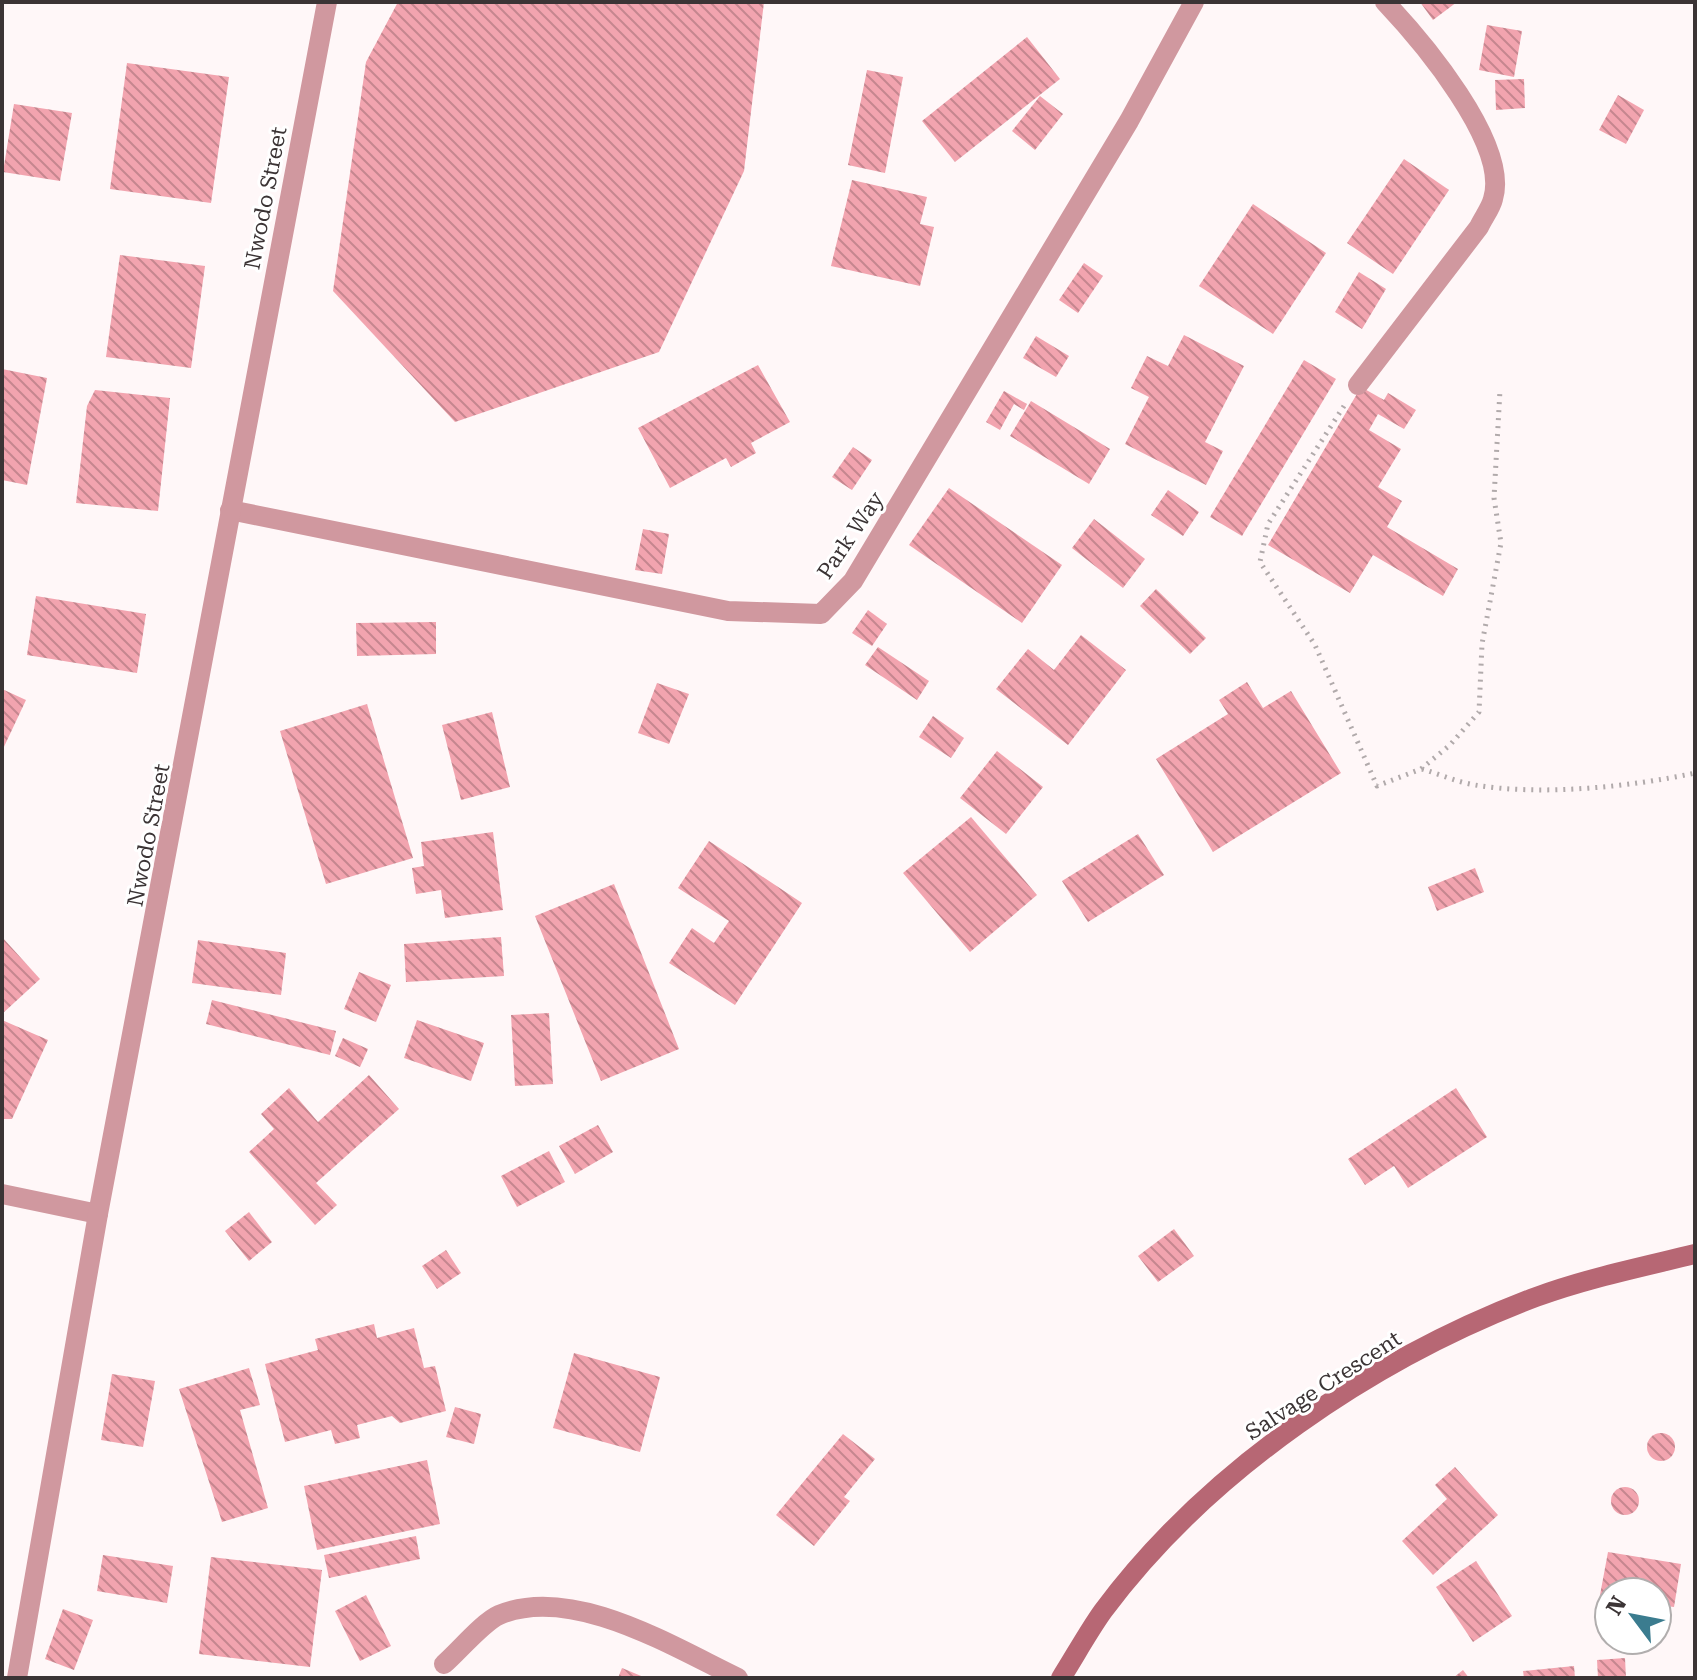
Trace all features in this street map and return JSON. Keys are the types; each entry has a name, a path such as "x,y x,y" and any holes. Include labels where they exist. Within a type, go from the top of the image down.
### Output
{"main road":[{"name":"Salvage Crescent","path":"1061,1678 1103,1611 1172,1530 1237,1470 1320,1410 1416,1352 1536,1297 1695,1254"}],"street":[{"name":"Nwodo Street","path":"17,1678 98,1214 191,736 230,510 327,2"},
{"name":"Park Way","path":"230,510 728,611 821,614 853,581 1129,121 1194,2"},
{"path":"1358,385 1479,227 1494,198 1494,176 1485,145 1470,113 1427,48 1385,2"},
{"path":"2,1194 98,1214"},
{"path":"444,1664 498,1615 557,1605 588,1611 738,1678"}],"path":[{"path":"1358,385 1268,524 1260,562 1315,645 1377,786 1421,769 1450,745 1479,712 1482,644 1501,543 1494,498 1500,390"},
{"path":"1421,769 1475,785 1561,789 1648,783 1695,773"}],"building":[{"path":"398,2 764,2 744,171 659,352 455,422 333,291 366,62"},
{"path":"1420,2 1457,2 1433,20"},
{"path":"1487,25 1522,31 1514,77 1479,70"},
{"path":"1027,37 1060,79 955,162 922,121"},
{"path":"127,63 229,77 211,203 110,189"},
{"path":"867,70 903,77 885,173 848,165"},
{"path":"1524,79 1525,108 1496,110 1495,80"},
{"path":"1618,95 1644,110 1626,144 1599,130"},
{"path":"1040,96 1063,114 1035,150 1012,131"},
{"path":"14,104 72,113 60,181 3,172"},
{"path":"1404,159 1449,190 1393,274 1347,243"},
{"path":"852,180 927,197 920,224 934,227 920,286 831,266"},
{"path":"1253,204 1326,253 1273,334 1199,286"},
{"path":"120,255 205,266 191,368 106,357"},
{"path":"1084,263 1103,276 1078,313 1059,300"},
{"path":"1359,272 1386,289 1362,329 1335,312"},
{"path":"1184,335 1244,366 1205,442 1223,451 1206,485 1125,444 1149,397 1131,388 1147,356 1168,366"},
{"path":"1036,336 1069,356 1056,377 1023,358"},
{"path":"1304,360 1336,379 1242,536 1210,517"},
{"path":"758,365 790,422 751,443 756,453 731,467 726,458 670,488 638,428"},
{"path":"2,369 47,378 27,485 2,480"},
{"path":"1361,387 1384,400 1388,393 1416,410 1404,429 1378,414 1369,430 1401,449 1378,487 1402,501 1387,527 1458,569 1443,596 1373,555 1350,593 1268,545"},
{"path":"95,390 170,398 158,511 76,503 87,406"},
{"path":"1004,391 1027,404 1024,410 1014,404 1000,430 986,422"},
{"path":"1031,401 1110,449 1089,484 1010,436"},
{"path":"853,447 872,460 852,490 832,477"},
{"path":"949,488 1062,565 1022,623 909,545"},
{"path":"1168,490 1199,512 1183,536 1151,515"},
{"path":"1094,519 1145,559 1123,588 1072,548"},
{"path":"643,529 669,534 662,574 635,570"},
{"path":"1156,589 1206,638 1190,654 1140,606"},
{"path":"36,596 146,614 137,673 27,655"},
{"path":"868,610 887,624 872,646 852,633"},
{"path":"436,622 436,654 357,656 356,623"},
{"path":"1081,635 1126,670 1068,745 996,689 1028,649 1054,670"},
{"path":"878,647 929,681 917,700 865,665"},
{"path":"1247,682 1263,708 1291,691 1341,773 1213,852 1156,759 1228,714 1219,700"},
{"path":"657,683 689,694 669,744 638,733"},
{"path":"2,689 26,700 2,751"},
{"path":"367,704 413,858 326,884 280,731"},
{"path":"492,712 510,787 461,800 442,725"},
{"path":"933,716 964,738 951,758 919,737"},
{"path":"997,751 1043,787 1006,834 960,798"},
{"path":"971,817 1037,895 970,952 903,873"},
{"path":"493,832 503,910 445,918 441,890 416,894 412,868 424,866 421,842"},
{"path":"1138,834 1164,875 1088,922 1062,881"},
{"path":"709,841 802,903 735,1005 669,963 692,928 714,943 729,921 678,888"},
{"path":"1475,868 1484,892 1437,911 1428,887"},
{"path":"614,884 679,1049 601,1081 535,916"},
{"path":"2,937 40,979 2,1014"},
{"path":"501,937 504,976 406,982 404,944"},
{"path":"198,940 286,953 281,995 192,983"},
{"path":"359,972 391,985 376,1022 344,1009"},
{"path":"212,1000 336,1031 330,1055 206,1024"},
{"path":"549,1013 553,1084 515,1086 511,1015"},
{"path":"2,1020 48,1040 12,1119 2,1119"},
{"path":"417,1020 484,1043 471,1081 404,1058"},
{"path":"343,1038 368,1049 360,1067 335,1056"},
{"path":"369,1075 399,1109 316,1183 337,1205 315,1225 249,1152 274,1129 261,1114 289,1088 318,1122"},
{"path":"1456,1088 1487,1137 1408,1188 1394,1166 1365,1185 1348,1159"},
{"path":"598,1125 613,1152 575,1174 559,1146"},
{"path":"549,1151 565,1182 517,1207 501,1176"},
{"path":"249,1212 272,1242 249,1261 225,1231"},
{"path":"1174,1229 1194,1256 1158,1282 1138,1256"},
{"path":"446,1250 461,1273 437,1289 422,1266"},
{"path":"374,1324 377,1338 414,1328 424,1368 435,1366 446,1411 400,1423 392,1416 357,1425 360,1438 335,1444 331,1430 285,1442 265,1364 318,1350 315,1339"},
{"path":"574,1353 660,1377 640,1452 553,1428"},
{"path":"249,1368 260,1405 240,1410 268,1508 222,1522 179,1389"},
{"path":"112,1374 155,1381 143,1447 101,1440"},
{"path":"455,1407 481,1414 474,1444 446,1437"},
{"path":"1661,1433 1671,1437 1675,1447 1671,1457 1661,1461 1651,1457 1647,1447 1651,1437"},
{"path":"843,1434 875,1459 844,1497 850,1501 814,1546 776,1515"},
{"path":"427,1460 440,1524 317,1550 304,1486"},
{"path":"1455,1467 1498,1515 1433,1575 1402,1541 1447,1499 1435,1485"},
{"path":"1625,1487 1635,1491 1639,1501 1635,1511 1625,1515 1615,1511 1611,1501 1615,1491"},
{"path":"416,1536 420,1559 329,1578 324,1555"},
{"path":"1608,1552 1681,1564 1674,1607 1673,1576 1604,1576"},
{"path":"103,1555 173,1566 167,1603 97,1591"},
{"path":"211,1557 322,1570 310,1667 199,1654"},
{"path":"1476,1561 1512,1616 1473,1642 1436,1587"},
{"path":"366,1595 391,1646 360,1661 335,1611"},
{"path":"63,1609 93,1620 74,1670 45,1659"},
{"path":"1625,1658 1626,1678 1598,1678 1597,1660"},
{"path":"1574,1666 1575,1678 1524,1678 1523,1671"},
{"path":"622,1668 646,1678 618,1678"},
{"path":"1463,1670 1469,1678 1453,1678"}]}
